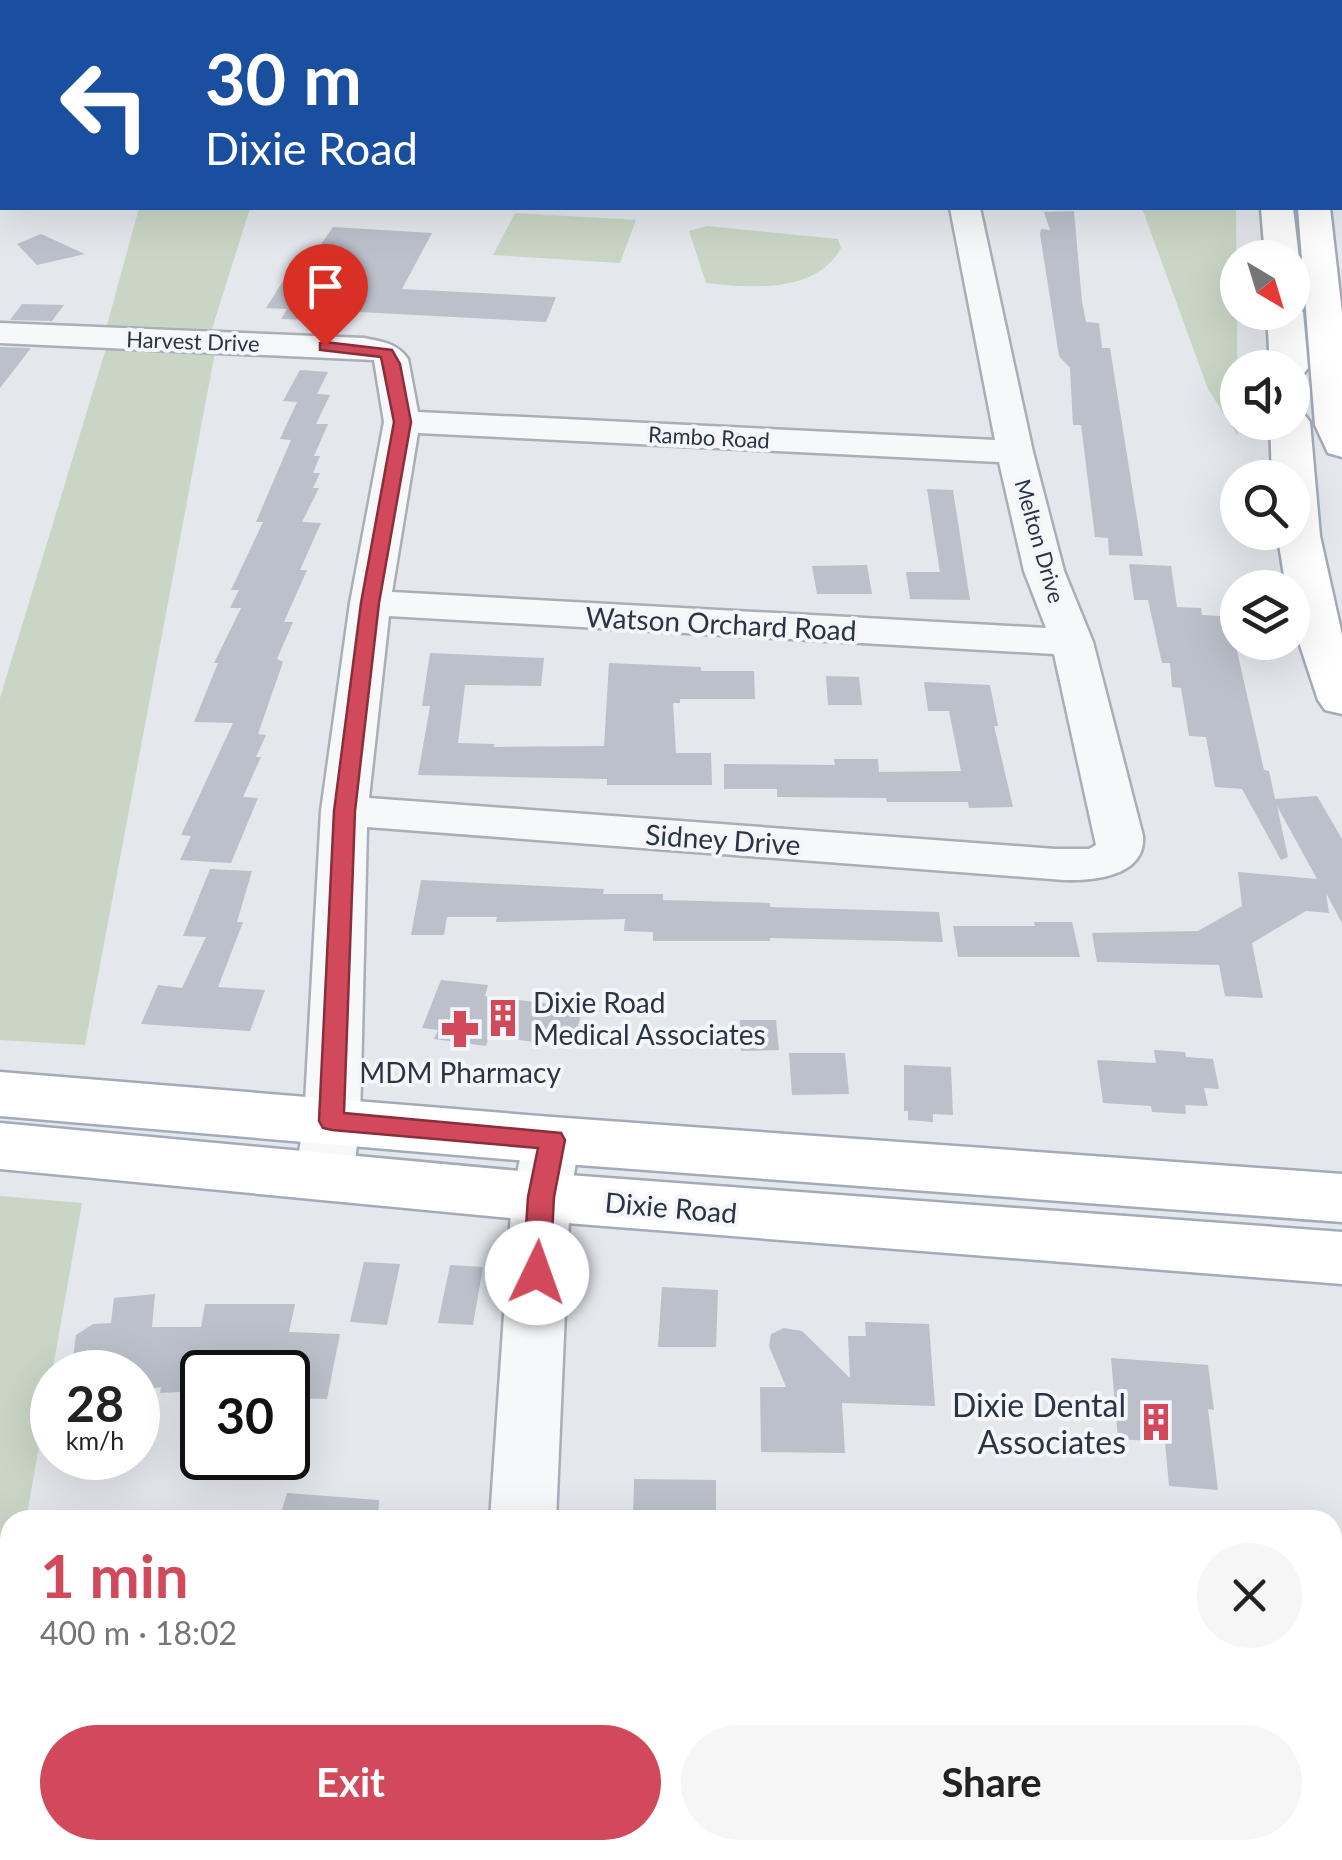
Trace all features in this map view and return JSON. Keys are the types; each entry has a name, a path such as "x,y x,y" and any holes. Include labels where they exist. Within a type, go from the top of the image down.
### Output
{"main road":[{"path":"1277,210 1280,240"},
{"path":"1315,210 1331,252 1335,425 1342,444"},
{"path":"1310,531 1324,572 1323,656 1342,700"},
{"name":"Dixie Road","path":"0,1094 328,1149"},
{"name":"Dixie Road","path":"0,1146 328,1149 546,1168 1329,1259"},
{"name":"Dixie Road","path":"546,1168 1322,1191"}],"street":[{"name":"Melton Drive","path":"965,210 1015,452 1044,571 1072,642 1119,836 1120,849 1102,863"},
{"name":"Harvest Drive","path":"0,333 364,348 395,338 392,364 402,422"},
{"name":"Rambo Road","path":"402,422 1015,452"},
{"path":"328,1149 344,811 370,603 402,422"},
{"name":"Watson Orchard Road","path":"370,603 1072,642"},
{"name":"Sidney Drive","path":"344,811 1035,863 1102,863"},
{"path":"524,1510 546,1168"}],"green space":[{"path":"138,210 249,210 212,329 107,325"},
{"path":"1143,210 1236,210 1236,240 1220,240 1220,330 1237,330 1237,350 1220,350 1220,408 1208,389"},
{"path":"515,213 636,220 620,263 493,255"},
{"path":"707,226 838,239 841,248 816,274 799,281 761,286 706,283 689,231"},
{"path":"107,345 215,352 85,1045 0,1040 0,698"},
{"path":"0,1196 82,1203 56,1350 30,1350 30,1480 33,1480 28,1510 0,1510"}],"building":[{"path":"1074,211 1086,322 1099,323 1102,348 1110,348 1143,556 1109,555 1108,538 1095,537 1081,425 1073,425 1070,368 1059,356 1040,234 1041,229 1050,230 1044,212"},
{"path":"333,227 432,233 402,289 556,297 546,322 322,310 316,320 281,319 287,309 266,308 295,262 308,263"},
{"path":"41,234 85,254 37,265 17,244"},
{"path":"22,304 64,305 52,321 10,320"},
{"path":"0,347 31,348 0,388"},
{"path":"300,370 328,372 317,394 330,395 316,424 328,424 314,456 320,456 313,473 320,473 313,488 319,488 302,522 321,523 300,570 307,570 284,622 293,622 277,659 283,662 258,734 266,735 256,757 261,757 243,797 258,798 231,863 180,860 191,836 181,835 233,723 194,722 218,663 214,663 241,608 230,608 239,590 231,590 263,522 256,522 291,440 280,439 297,402 283,401"},
{"path":"927,489 953,490 970,600 910,599 906,572 940,572"},
{"path":"1129,564 1171,566 1177,607 1201,608 1202,615 1220,616 1220,660 1239,660 1264,770 1269,771 1275,799 1317,796 1342,839 1342,923 1326,893 1329,913 1306,911 1252,943 1263,998 1225,996 1219,965 1097,962 1092,933 1198,931 1242,906 1238,872 1317,879 1277,806 1288,857 1281,860 1242,789 1215,787 1206,737 1189,736 1181,688 1172,687 1170,663 1162,663 1148,600 1134,600"},
{"path":"867,565 872,594 817,594 812,566"},
{"path":"430,653 544,658 541,686 465,685 458,743 494,747 604,746 609,663 754,671 755,699 680,699 680,703 673,703 676,753 711,753 712,785 607,785 607,779 418,775 430,706 422,706"},
{"path":"826,676 859,677 862,705 828,705"},
{"path":"924,682 990,685 998,726 994,726 1013,807 969,808 968,802 887,802 886,798 777,797 777,789 724,789 724,764 835,765 834,759 878,759 879,772 961,771 949,711 928,711"},
{"path":"210,869 252,871 237,922 243,922 218,987 265,990 250,1031 141,1024 158,985 182,988 206,937 183,936"},
{"path":"421,880 604,889 603,894 663,894 663,900 770,903 770,907 939,912 943,942 770,938 653,941 653,932 624,931 625,919 496,922 497,917 447,917 444,935 411,935"},
{"path":"1034,922 1072,922 1080,957 958,957 953,926 1035,926"},
{"name":"Dixie Road Medical Associates","path":"441,980 488,985 485,996 583,1008 572,1047 489,1036 486,1046 434,1039 438,1030 422,1028"},
{"path":"740,1020 776,1020 779,1050 741,1051"},
{"path":"1154,1050 1213,1059 1219,1089 1204,1088 1208,1106 1185,1105 1186,1114 1152,1112 1151,1106 1103,1103 1097,1060 1156,1063"},
{"path":"789,1053 845,1053 849,1094 792,1095"},
{"path":"904,1065 951,1067 953,1115 933,1114 933,1122 908,1120 908,1111 904,1111"},
{"path":"364,1262 400,1264 387,1325 350,1322"},
{"path":"450,1265 483,1267 473,1325 438,1323"},
{"path":"662,1287 718,1290 716,1347 658,1347"},
{"path":"155,1294 152,1327 201,1327 205,1304 295,1304 289,1332 340,1334 327,1399 310,1399 310,1350 180,1350 180,1392 160,1393 160,1350 74,1350 76,1335 93,1324 111,1323 114,1298"},
{"path":"865,1322 929,1324 935,1406 842,1403 845,1453 761,1452 760,1387 786,1387 769,1346 771,1334 784,1328 802,1331 850,1378 848,1336 866,1336"},
{"name":"Dixie Dental Associates","path":"1111,1358 1208,1365 1214,1410 1208,1409 1218,1490 1169,1486 1165,1442 1118,1439"},
{"path":"634,1479 716,1480 716,1510 633,1510"},
{"path":"287,1493 379,1500 378,1510 282,1510"}],"place":[{"name":"Dixie Road Medical Associates","path":"503,1018"},
{"name":"MDM Pharmacy","path":"460,1029"},
{"name":"Dixie Dental Associates","path":"1156,1422"}],"route":[{"path":"325,346 364,348 386,354 392,364 402,422 370,603 344,811 332,1121 552,1140 541,1197 537,1273"}]}
